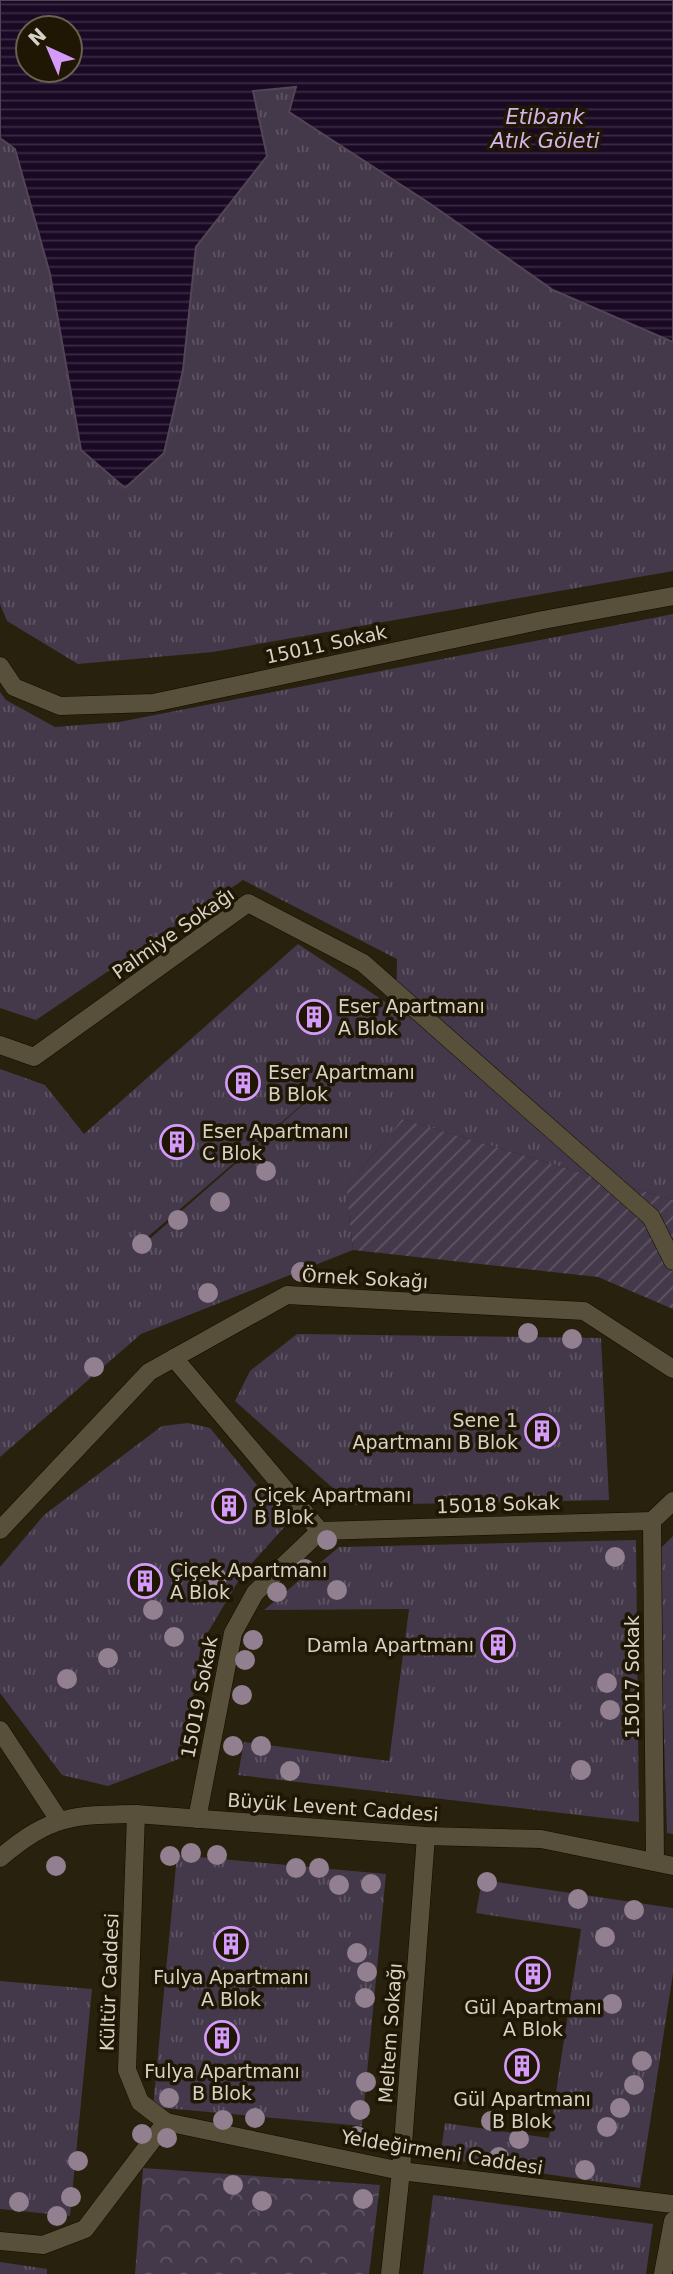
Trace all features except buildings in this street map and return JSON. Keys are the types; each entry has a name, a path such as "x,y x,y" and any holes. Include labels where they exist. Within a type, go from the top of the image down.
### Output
{"street":[{"name":"15011 Sokak","path":"0,666 14,687 60,706 153,703 543,620 673,597"},
{"name":"Palmiye Sokağı","path":"0,1045 34,1056 248,903 363,963 651,1217 673,1261"},
{"name":"Örnek Sokağı","path":"0,1530 149,1372 288,1295 584,1311 673,1370"},
{"path":"174,1358 320,1531"},
{"path":"652,1521 673,1501"},
{"name":"15018 Sokak","path":"320,1531 652,1521"},
{"name":"15017 Sokak","path":"652,1521 654,1862"},
{"name":"15019 Sokak","path":"197,1819 233,1633 255,1593 320,1531"},
{"path":"0,1730 60,1820"},
{"name":"Büyük Levent Caddesi","path":"0,1858 38,1829 60,1820 90,1815 136,1814 426,1836 541,1839 673,1866"},
{"name":"Kültür Caddesi","path":"136,1814 127,2070 140,2102 166,2122"},
{"name":"Meltem Sokağı","path":"390,2274 401,2171 426,1836"},
{"path":"0,2241 43,2245 85,2230 166,2122"},
{"name":"Yeldeğirmeni Caddesi","path":"166,2122 401,2171 673,2204"},
{"path":"663,2274 673,2221"}],"green space":[{"path":"296,87 290,112 429,203 553,290 673,342 673,571 213,652 78,664 7,621 0,604 0,138 15,149 50,274 81,449 183,370 196,247 267,156 252,91"},
{"path":"673,614 673,1200 402,1119 346,1188 353,1250 141,1334 0,1457 0,1069 45,1085 84,1134 298,944 396,1009 397,959 243,880 36,1020 0,1008 0,692 6,700 55,727 119,722","holes":["306,1102 146,1242 137,1246"]},
{"path":"402,1119 673,1200 673,1309 598,1277 353,1250 346,1188"},
{"path":"297,1334 601,1338 609,1500 352,1505 235,1401 250,1371"},
{"path":"188,1423 210,1428 288,1523 243,1573 201,1644 184,1757 108,1786 62,1775 0,1693 0,1567 44,1515 162,1426"},
{"path":"673,1536 673,1834 667,1833 658,1551"},
{"path":"636,1540 639,1822 238,1775 244,1742 389,1761 409,1609 264,1610 339,1547"},
{"path":"177,1855 386,1874 362,2126 153,2107"},
{"path":"482,1880 673,1908 673,1973 640,2188 440,2158 445,2123 549,2138 581,1929 476,1913"},
{"path":"0,1981 92,1989 70,2216 0,2209"},
{"path":"143,2168 380,2185 369,2274 135,2274"},
{"path":"433,2195 653,2224 646,2274 423,2274"},
{"path":"0,2262 47,2269 47,2274 0,2274"}],"water":[{"name":"Etibank Atık Göleti","path":"0,0 673,0 673,342 553,290 429,203 289,112 296,87 253,91 267,156 196,247 183,370 164,453 125,488 81,450 50,274 15,149 0,138"}],"place":[{"name":"Eser Apartmanı A Blok","path":"314,1017"},
{"name":"Eser Apartmanı B Blok","path":"243,1083"},
{"name":"Eser Apartmanı C Blok","path":"177,1142"},
{"name":"Sene 1 Apartmanı B Blok","path":"542,1431"},
{"name":"Çiçek Apartmanı B Blok","path":"229,1506"},
{"name":"Çiçek Apartmanı A Blok","path":"145,1581"},
{"name":"Damla Apartmanı","path":"498,1645"},
{"name":"Fulya Apartmanı A Blok","path":"231,1944"},
{"name":"Gül Apartmanı A Blok","path":"533,1974"},
{"name":"Fulya Apartmanı B Blok","path":"222,2038"},
{"name":"Gül Apartmanı B Blok","path":"522,2066"}]}
